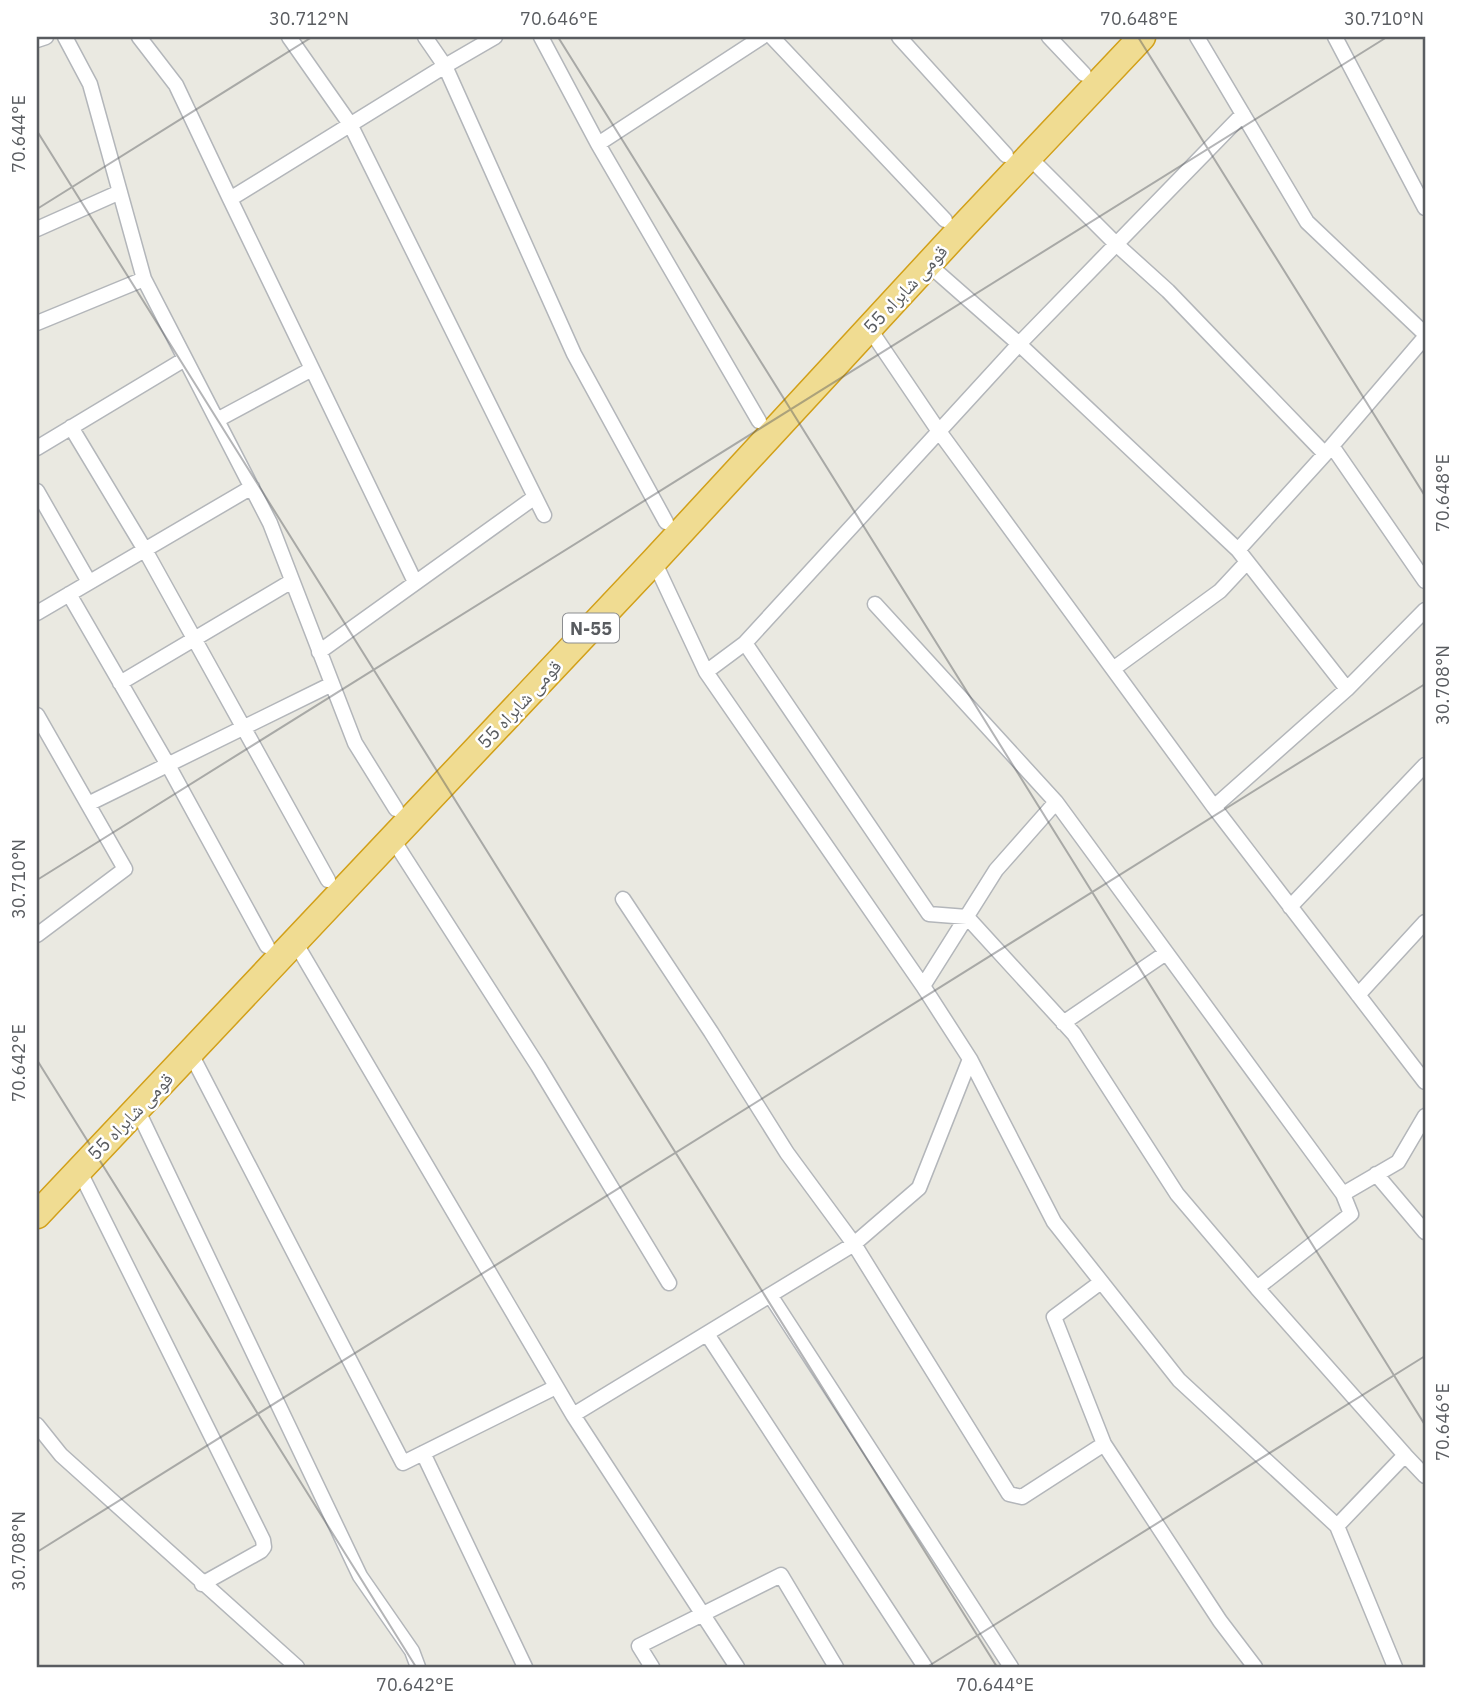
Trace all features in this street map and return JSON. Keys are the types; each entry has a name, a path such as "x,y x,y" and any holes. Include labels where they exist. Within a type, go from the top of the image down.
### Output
{"highway":[{"name":"قومی شاہراہ 55","path":"822,366 869,328 928,264 1084,74 1118,37"},
{"name":"قومی شاہراہ 55","path":"537,673 666,522 822,366 945,220 1018,156 1142,37"},
{"name":"قومی شاہراہ 55","path":"37,1190 85,1155 137,1109 392,838 425,791 537,673 654,561 752,438"},
{"name":"قومی شاہراہ 55","path":"37,1215 85,1155 267,946 396,808 425,791"}],"street":[{"path":"37,40 46,37"},
{"path":"65,37 89,84 144,279 270,523 355,743 396,808"},
{"path":"139,37 176,85 415,582"},
{"path":"289,37 350,124 544,515"},
{"path":"425,37 445,65 574,354 666,522"},
{"path":"230,199 445,65 495,37"},
{"path":"541,37 752,438"},
{"path":"598,144 762,37"},
{"path":"772,37 945,220"},
{"path":"899,37 1018,156 1168,291 1328,450 1425,581"},
{"path":"1049,37 1084,74"},
{"path":"1113,669 1220,591 1243,556 1425,335 1307,222 1197,37"},
{"path":"1335,37 1425,208"},
{"path":"706,673 745,643 1019,344 1244,114"},
{"path":"37,229 120,192"},
{"path":"928,264 1019,344 1243,556 1346,689"},
{"path":"37,323 144,279"},
{"path":"869,328 938,430 1214,807 1425,1082"},
{"path":"37,448 185,359"},
{"path":"217,421 312,369"},
{"path":"71,427 145,550 328,880"},
{"path":"37,612 252,487"},
{"path":"37,491 89,582"},
{"path":"319,652 535,497"},
{"path":"654,561 706,673 971,1059 1054,1222 1179,1380 1337,1526 1395,1667"},
{"path":"120,683 292,581"},
{"path":"69,594 168,765 267,946"},
{"path":"875,604 1056,802 1343,1194 1351,1214 1257,1288"},
{"path":"1214,807 1346,689 1425,610"},
{"path":"745,643 929,914 967,917 1074,1034 1177,1194 1425,1476"},
{"path":"88,804 332,684"},
{"path":"37,715 125,869 37,934"},
{"path":"1290,906 1425,765"},
{"path":"923,986 996,870 1056,802"},
{"path":"392,838 538,1066 669,1283"},
{"path":"623,900 787,1153 855,1244 1009,1493 1022,1497 1104,1444"},
{"path":"1358,995 1425,922"},
{"path":"295,942 573,1415 737,1667"},
{"path":"1063,1023 1167,953"},
{"path":"190,1052 403,1463 556,1387"},
{"path":"573,1415 855,1244 919,1188 971,1059"},
{"path":"137,1109 360,1576 412,1651 418,1667"},
{"path":"1343,1194 1398,1162 1425,1116"},
{"path":"85,1155 263,1540 261,1551 202,1584"},
{"path":"1376,1174 1425,1232"},
{"path":"1101,1282 1054,1317 1104,1444 1220,1622 1255,1667"},
{"path":"770,1295 1011,1667"},
{"path":"707,1334 925,1667"},
{"path":"37,1425 61,1455 297,1667"},
{"path":"423,1453 525,1667"},
{"path":"1337,1526 1405,1455"},
{"path":"652,1667 639,1646 781,1575 835,1667"}]}
